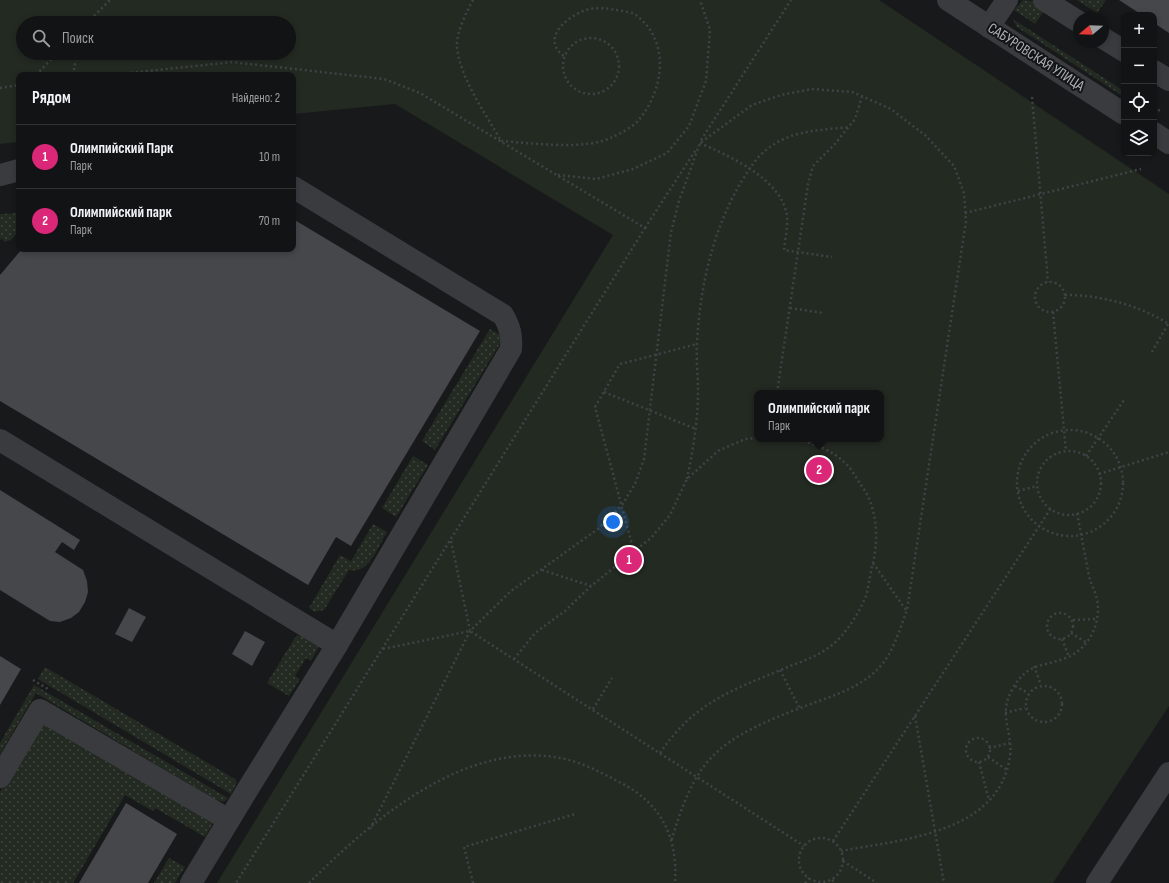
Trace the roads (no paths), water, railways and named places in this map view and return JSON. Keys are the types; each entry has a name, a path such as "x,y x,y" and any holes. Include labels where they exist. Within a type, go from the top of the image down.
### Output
{"street":[{"name":"САБУРОВСКАЯ УЛИЦА","path":"948,0 1121,112"},
{"path":"989,27 1008,0"},
{"path":"1044,0 1073,18"},
{"path":"1109,42 1121,49"},
{"path":"1157,73 1169,80"},
{"path":"1157,135 1169,143"},
{"path":"0,175 16,171"},
{"path":"191,883 337,645 511,349 512,337 503,315 296,189"},
{"path":"0,440 337,645"},
{"path":"0,777 40,710 229,820"},
{"path":"1097,883 1169,773"}],"place":[{"name":"Олимпийский парк","path":"819,470"},
{"name":"Олимпийский Парк","path":"629,560"}]}
